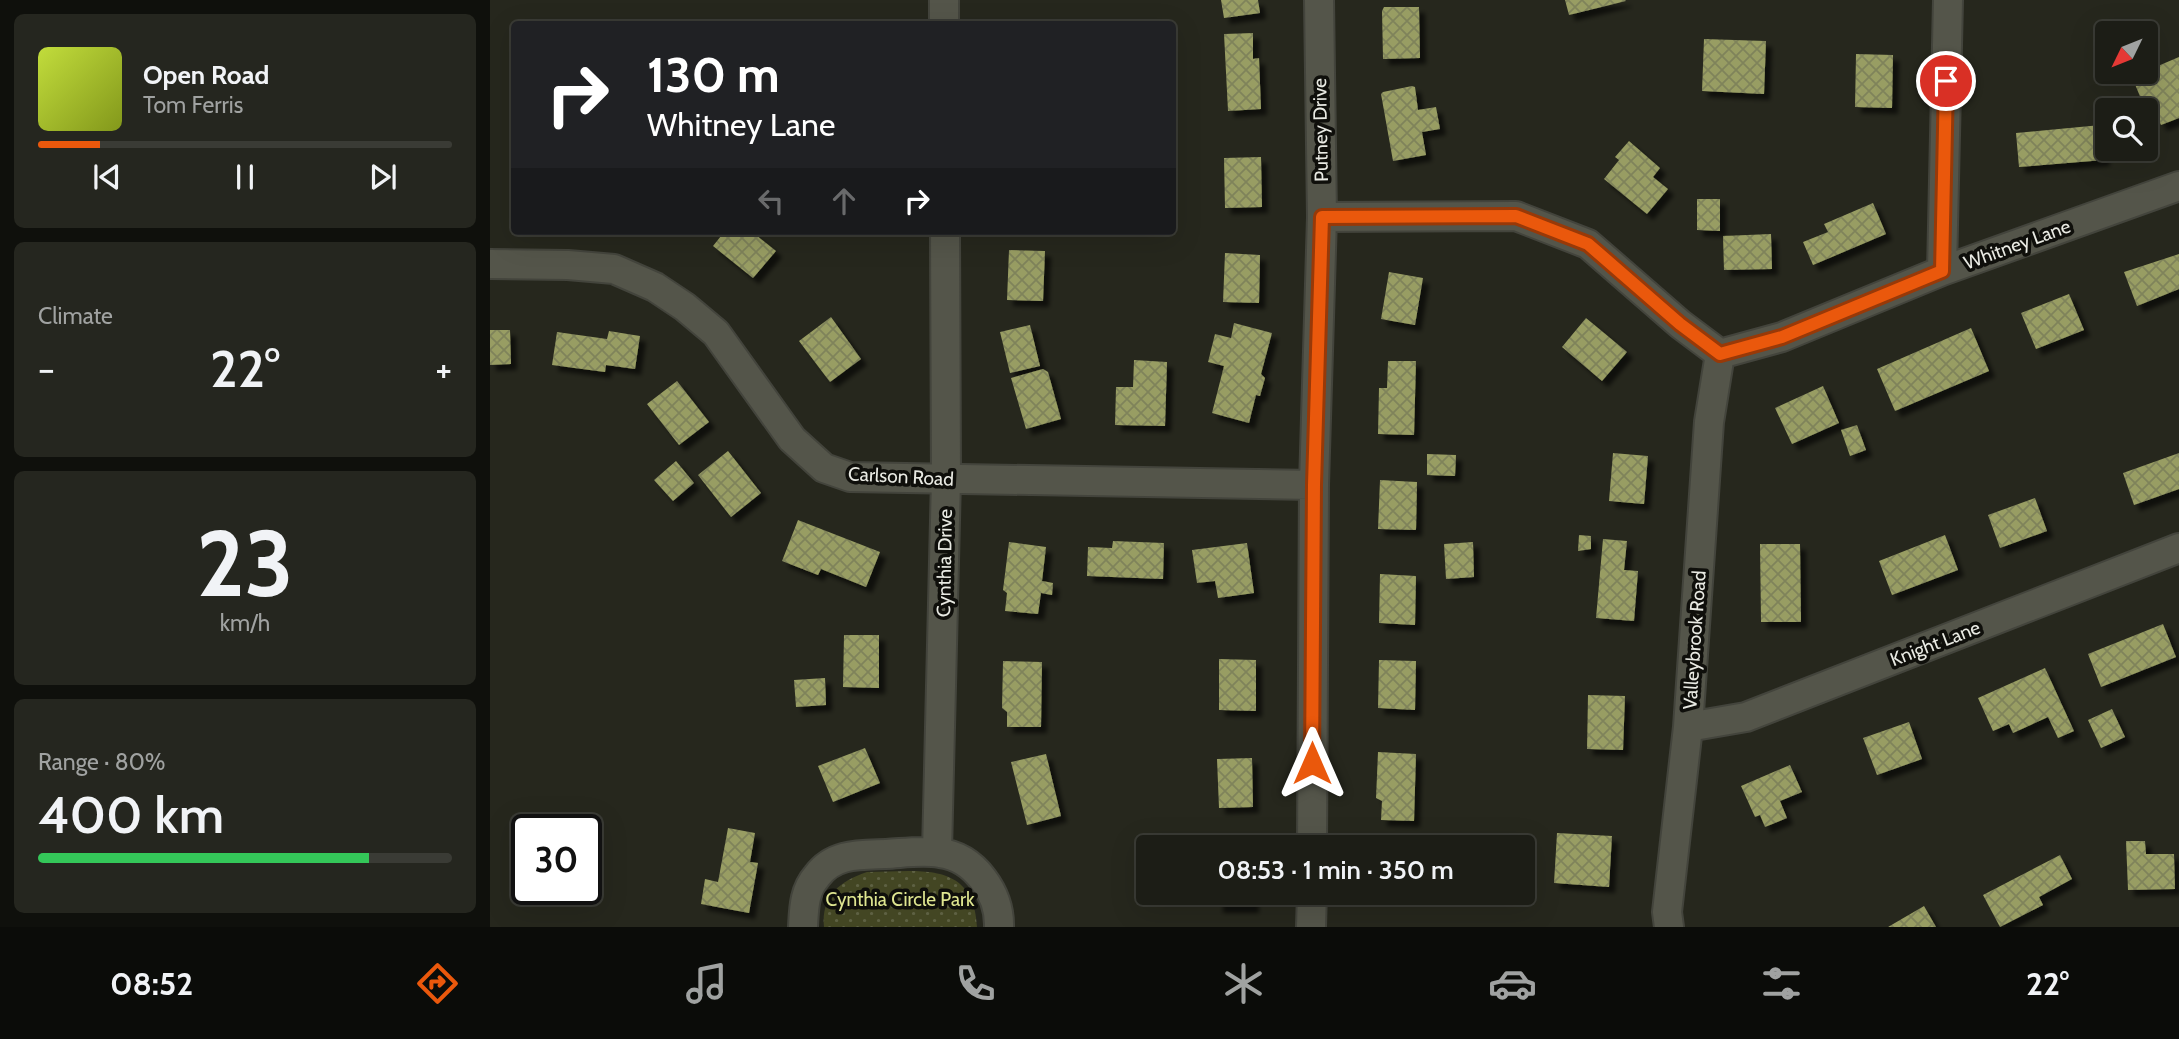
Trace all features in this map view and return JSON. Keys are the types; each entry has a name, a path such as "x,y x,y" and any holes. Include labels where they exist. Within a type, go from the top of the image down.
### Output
{"street":[{"path":"944,0 944,21"},
{"name":"Putney Drive","path":"1312,835 1314,485 1322,217 1318,0"},
{"path":"1942,271 1948,0"},
{"name":"Whitney Lane","path":"1720,354 1782,337 1942,271 2179,186"},
{"path":"1322,217 1516,216 1588,244 1680,324 1720,354"},
{"name":"Cynthia Drive","path":"937,852 946,479 945,235"},
{"name":"Carlson Road","path":"490,264 568,265 614,269 655,287 716,333 792,439 824,468 850,477 1314,485"},
{"name":"Valleybrook Road","path":"1669,927 1667,912 1688,727 1709,422 1720,354"},
{"name":"Knight Lane","path":"1688,727 1746,717 2179,548"},
{"path":"803,927 806,895 817,875 833,862 852,855 937,852 959,859 984,881 995,901 999,927"},
{"path":"1311,927 1312,905"}],"green space":[{"name":"Cynthia Circle Park","path":"923,871 954,880 966,890 973,905 977,927 824,927 826,907 834,891 848,880 867,872"}],"building":[{"path":"1221,0 1258,0 1260,13 1224,18"},
{"path":"1565,0 1625,0 1626,1 1569,15"},
{"path":"1384,7 1419,7 1420,58 1383,59"},
{"path":"1253,33 1253,59 1259,58 1261,109 1228,111 1224,34"},
{"path":"1704,39 1766,41 1764,94 1702,91"},
{"path":"1856,54 1893,55 1892,108 1855,107"},
{"path":"2179,57 2179,118 2161,125 2158,119 2158,98 2141,98 2135,84 2158,84 2158,66"},
{"path":"1415,87 1418,110 1436,107 1440,129 1422,132 1426,155 1393,161 1381,94"},
{"path":"2095,126 2095,161 2019,167 2016,133"},
{"path":"1629,141 1660,168 1653,177 1668,189 1647,214 1604,179 1619,160 1615,157"},
{"path":"1261,157 1262,207 1225,208 1224,158"},
{"path":"1697,199 1720,199 1720,231 1697,230"},
{"path":"1873,203 1886,234 1813,265 1803,242 1828,232 1824,224"},
{"path":"1771,234 1772,269 1724,270 1723,236"},
{"path":"722,235 756,235 776,251 753,278 713,246"},
{"path":"1009,250 1045,251 1043,301 1007,300"},
{"path":"1225,253 1260,255 1259,303 1223,302"},
{"path":"2179,254 2179,289 2137,306 2124,272"},
{"path":"1389,272 1423,278 1415,325 1381,319"},
{"path":"2069,294 2084,330 2036,349 2021,313"},
{"path":"831,317 861,359 830,382 799,341"},
{"path":"1586,318 1627,352 1602,381 1562,347"},
{"path":"1234,323 1272,333 1261,374 1265,378 1260,396 1256,395 1249,423 1212,413 1224,366 1208,362 1215,334 1231,338"},
{"path":"1030,325 1040,366 1010,373 1000,332"},
{"path":"1971,328 1989,371 1895,411 1877,369"},
{"path":"490,330 510,330 511,364 490,365"},
{"path":"609,331 640,336 635,369 606,365 605,372 552,365 557,332 607,339"},
{"path":"1134,360 1167,362 1165,426 1115,425 1116,387 1133,387"},
{"path":"1388,361 1416,361 1414,435 1378,434 1379,388 1387,388"},
{"path":"1043,369 1048,372 1061,419 1026,429 1011,378"},
{"path":"677,381 709,422 679,445 647,404"},
{"path":"1823,386 1839,423 1792,444 1775,408"},
{"path":"1857,425 1866,450 1850,456 1841,430"},
{"path":"728,451 761,493 731,517 698,475"},
{"path":"1613,453 1648,456 1644,504 1609,501"},
{"path":"2179,453 2179,489 2134,505 2123,473"},
{"path":"1427,454 1456,455 1455,476 1427,475"},
{"path":"676,461 694,483 673,501 654,480"},
{"path":"1380,480 1417,482 1416,530 1378,529"},
{"path":"2035,498 2047,531 2000,548 1988,515"},
{"path":"798,520 880,552 866,587 821,569 818,575 782,561"},
{"path":"1579,535 1591,536 1591,549 1578,551"},
{"path":"1945,535 1958,570 1892,595 1879,561"},
{"path":"1603,539 1627,541 1624,570 1638,571 1634,621 1596,618"},
{"path":"1113,541 1164,543 1163,579 1087,576 1088,547 1112,548"},
{"path":"1009,542 1046,547 1042,581 1053,583 1052,595 1041,593 1038,614 1005,611 1007,593 1003,590"},
{"path":"1473,542 1474,577 1446,579 1444,544"},
{"path":"1247,543 1254,593 1218,598 1215,581 1197,583 1192,550"},
{"path":"1760,544 1800,544 1801,622 1761,622"},
{"path":"1380,574 1416,576 1415,625 1379,623"},
{"path":"2163,624 2176,657 2101,687 2088,654"},
{"path":"844,635 879,635 879,688 843,687"},
{"path":"1219,659 1256,660 1256,711 1219,710"},
{"path":"1379,660 1416,661 1415,710 1378,708"},
{"path":"1003,661 1042,662 1041,727 1007,727 1007,712 1002,708"},
{"path":"2045,668 2074,731 2058,738 2048,717 2013,733 2009,724 1993,731 1978,698"},
{"path":"825,678 826,705 796,707 794,680"},
{"path":"1588,695 1625,696 1623,750 1587,749"},
{"path":"2112,709 2125,737 2101,748 2088,720"},
{"path":"1909,722 1922,759 1877,775 1863,738"},
{"path":"865,748 880,783 833,802 818,766"},
{"path":"1378,752 1416,754 1414,821 1381,820 1382,801 1376,798"},
{"path":"1046,754 1061,816 1027,825 1011,762"},
{"path":"1252,758 1253,807 1219,808 1217,759"},
{"path":"1790,765 1802,792 1780,801 1787,818 1765,827 1760,815 1755,817 1741,786"},
{"path":"728,828 755,833 750,862 758,863 749,913 701,904 705,879 718,882"},
{"path":"1557,833 1612,836 1609,887 1554,883"},
{"path":"2126,841 2145,841 2146,854 2174,854 2175,889 2128,890"},
{"path":"2060,855 2072,879 2039,897 2043,905 2000,927 1983,895"},
{"path":"1217,905 1253,905 1253,907"},
{"path":"1924,906 1936,927 1888,927"}],"route":[{"path":"1312,763 1314,485 1322,217 1516,216 1588,244 1680,324 1720,354 1782,337 1942,271 1946,81"}]}
